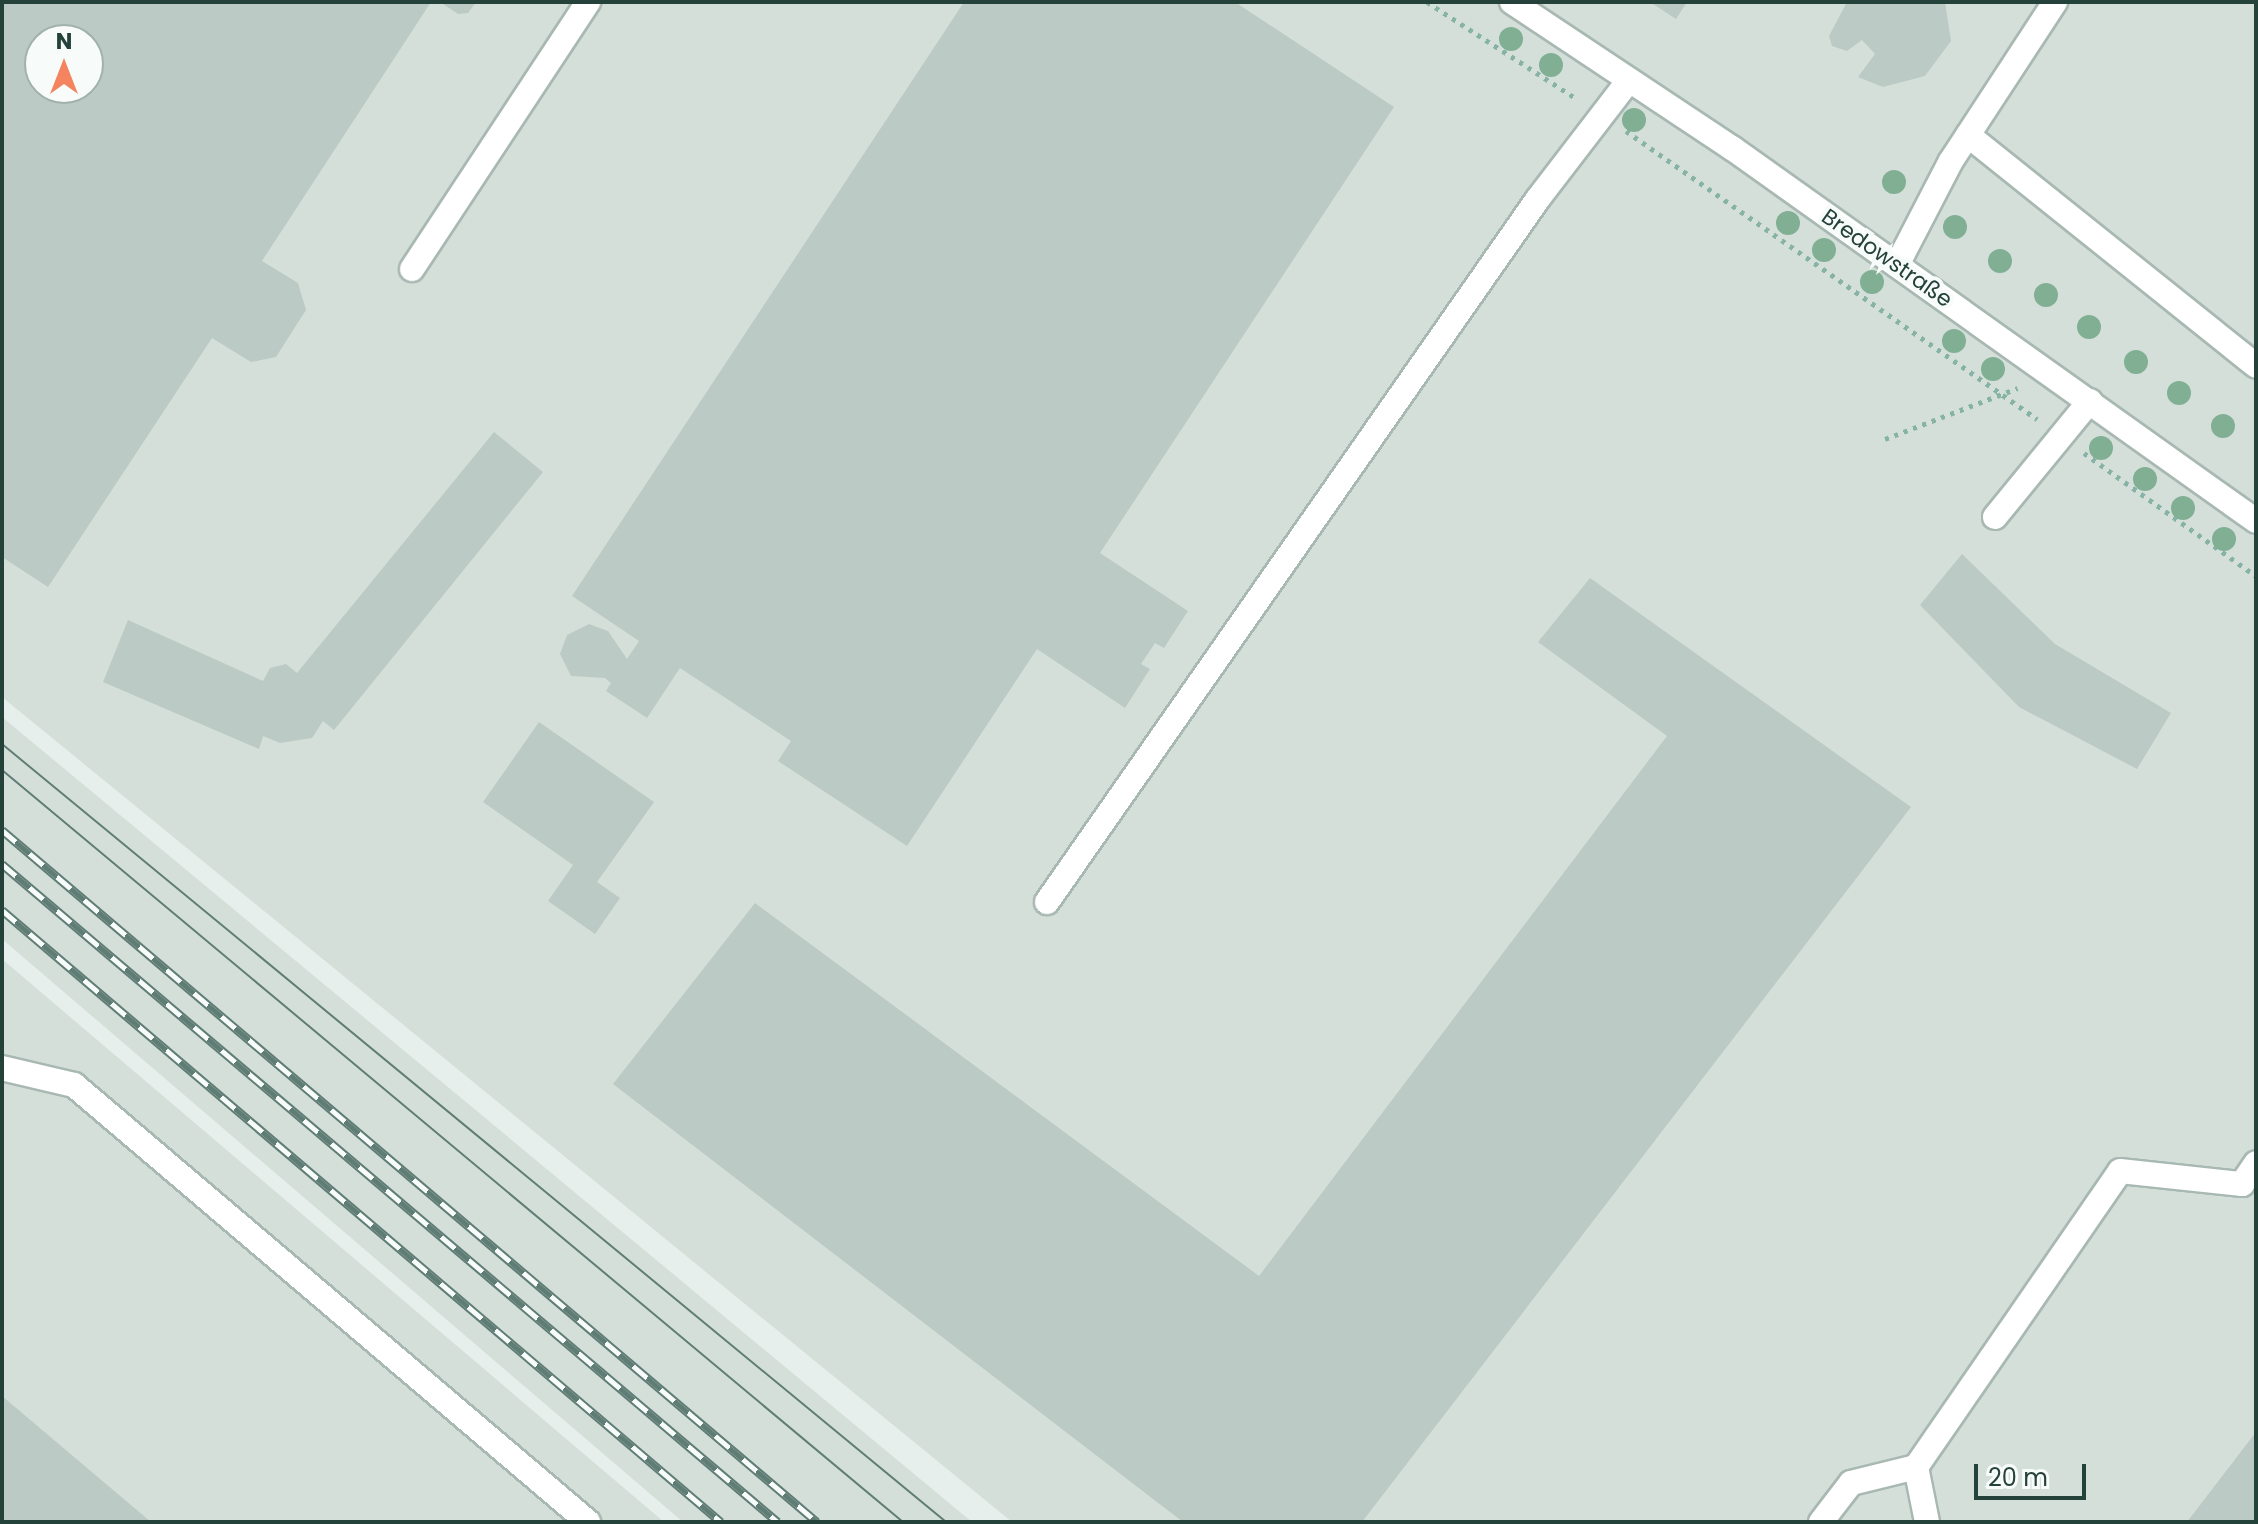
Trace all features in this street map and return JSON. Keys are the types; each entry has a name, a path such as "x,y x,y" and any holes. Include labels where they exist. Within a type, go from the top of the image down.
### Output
{"street":[{"path":"412,269 588,2"},
{"name":"Bredowstraße","path":"1512,2 1897,265 2256,521"},
{"path":"1897,265 1968,135 2055,2"},
{"path":"1047,902 1600,114 1629,80"},
{"path":"1968,135 2256,366"},
{"path":"1995,517 2090,401"},
{"path":"2,1068 74,1085 588,1522"},
{"path":"1821,1522 1851,1483 1916,1467 2120,1171 2242,1184 2256,1163"},
{"path":"1916,1467 1927,1522"}],"path":[{"path":"1427,2 1600,114 2003,394 2256,576"},
{"path":"1885,439 2052,374"}],"shaded area":[{"path":"2,2 2256,2 2256,1522 1012,1522 2,697"},
{"path":"2,717 972,1522 683,1522 2,939"},
{"path":"2,959 571,1443 664,1522 2,1522"}],"building":[{"path":"2,2 431,2 262,261 298,283 306,310 276,357 251,362 212,338 48,587 2,557"},
{"path":"440,2 476,2 468,13 458,14"},
{"path":"964,2 1235,2 1394,107 1100,553 1188,611 1164,648 1155,643 1141,664 1150,669 1125,708 1037,649 907,846 778,761 791,741 680,668 647,718 606,691 611,683 605,678 571,676 560,654 567,635 589,624 608,631 627,659 639,641 572,596"},
{"path":"1650,2 1687,2 1676,19"},
{"path":"1847,2 1945,2 1951,41 1925,76 1883,87 1858,77 1875,54 1862,40 1847,51 1832,46 1829,36"},
{"path":"494,432 543,472 334,730 323,721 312,738 280,743 263,736 259,749 103,682 128,620 263,681 270,668 286,664 297,673"},
{"path":"1962,554 2055,644 2171,713 2137,769 2019,707 1920,605"},
{"path":"1590,578 1911,807 1362,1522 1183,1522 613,1084 755,903 1259,1276 1667,736 1538,642"},
{"path":"539,722 654,802 597,882 620,898 595,934 548,901 573,865 483,802"},
{"path":"2,1396 151,1522 2,1522"},
{"path":"2256,1432 2256,1522 2187,1522"}],"tram line":[{"path":"2,744 946,1522"},
{"path":"2,770 903,1522"}],"railway":[{"path":"2,830 817,1522"},
{"path":"2,864 778,1522"},
{"path":"2,910 721,1522"}]}
